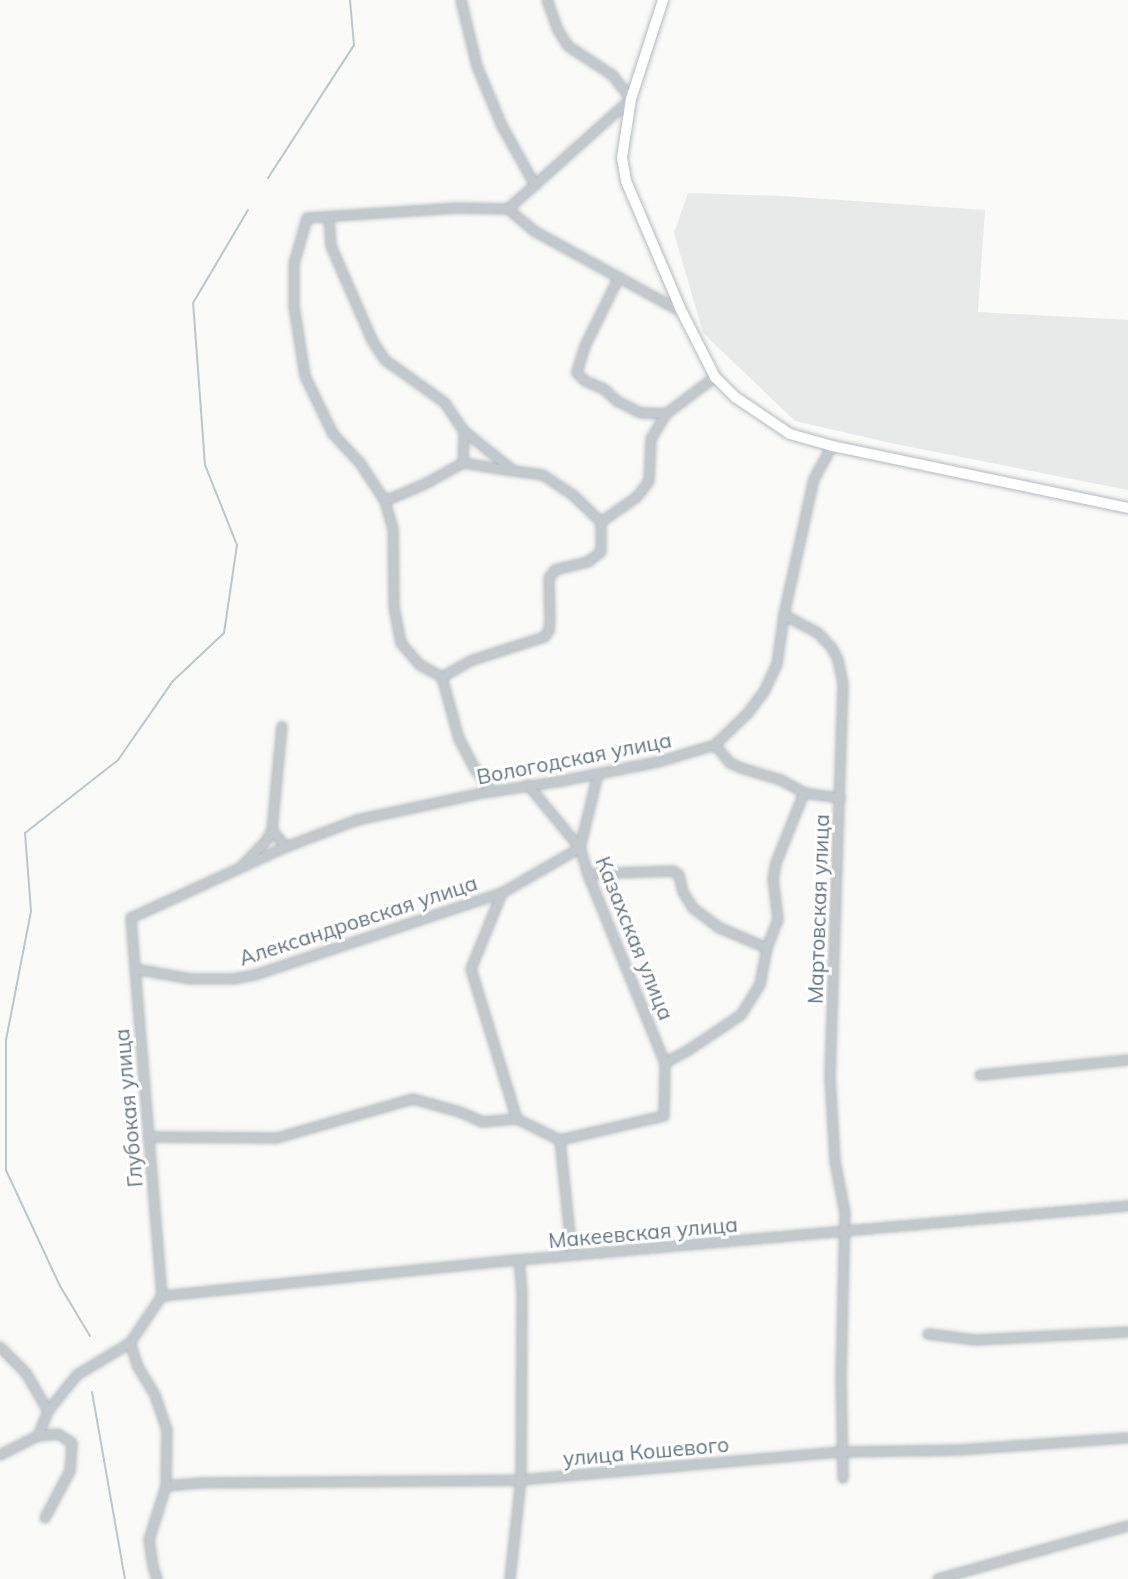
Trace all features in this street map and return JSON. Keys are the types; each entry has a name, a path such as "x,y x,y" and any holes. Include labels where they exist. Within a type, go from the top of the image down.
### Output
{"main road":[{"path":"663,0 631,99 622,158 626,181 682,312 715,377 751,410 790,434 832,446 1128,508"}],"street":[{"path":"461,0 477,66 502,126 535,185"},
{"path":"508,209 631,99 612,75 568,46 558,30 548,0"},
{"path":"492,792 475,769 459,739 442,677 420,665 401,643 394,607 393,529 385,501 360,463 333,434 305,376 294,306 294,264 307,218 456,208 508,209 534,231 682,312"},
{"path":"329,218 331,246 372,340 386,360 445,403 464,431 514,471"},
{"path":"619,277 585,346 577,373 585,381 604,389 616,401 640,413 666,414"},
{"path":"601,522 637,497 649,481 651,439 666,414 715,377"},
{"path":"463,463 464,431"},
{"name":"Вологодская улица","path":"131,918 286,847 357,820 528,785 658,762 716,745 748,713 764,692 777,664 784,615 814,479 832,446"},
{"path":"385,501 463,463 543,476 574,496 601,522 601,552 588,562 555,570 549,578 550,620 549,631 544,637 473,660 442,677"},
{"name":"Мартовская улица","path":"784,615 818,633 832,648 838,660 843,684 830,1077 834,1161 845,1213 843,1478"},
{"path":"238,870 266,841 272,830 282,726"},
{"path":"716,745 730,763 781,780 804,793 841,798"},
{"name":"Казахская улица","path":"560,1140 664,1116 665,1063 588,874 580,848 598,774"},
{"path":"528,785 580,848"},
{"path":"665,1063 741,1015 760,984 767,948 778,919 773,880 776,863 804,793"},
{"path":"272,830 286,847"},
{"name":"Александровская улица","path":"135,969 191,979 233,979 255,975 502,893 580,848"},
{"path":"588,874 673,872 679,875 683,892 693,908 720,928 767,948"},
{"path":"502,893 471,969 517,1119"},
{"name":"Глубокая улица","path":"131,918 162,1296"},
{"path":"980,1075 1128,1060"},
{"path":"148,1137 277,1138 413,1099 460,1112 482,1122 517,1119 560,1140 572,1255"},
{"name":"Макеевская улица","path":"162,1296 572,1255 742,1242 1128,1206"},
{"path":"510,1579 521,1480 522,1293 519,1260"},
{"path":"38,1436 48,1411 77,1375 130,1343 162,1296"},
{"path":"928,1334 976,1340 1128,1332"},
{"path":"130,1343 138,1367 154,1395 167,1430 166,1486 149,1540 157,1579"},
{"path":"0,1347 26,1373 48,1411"},
{"path":"0,1455 38,1436 58,1434 72,1443 70,1471 45,1518"},
{"name":"улица Кошевого","path":"166,1486 201,1483 521,1480 843,1452 959,1450 1128,1438"},
{"path":"938,1579 1128,1526"}],"shaded area":[{"path":"688,193 782,196 985,210 978,312 1128,320 1128,490 895,444 795,421 703,333 674,233"}],"waterway":[{"path":"268,178 354,45 350,0"},
{"path":"90,1336 60,1286 6,1170 6,1040 31,911 25,833 118,760 173,681 224,633 237,545 205,465 193,303 248,210"},
{"path":"92,1392 125,1579"}]}
